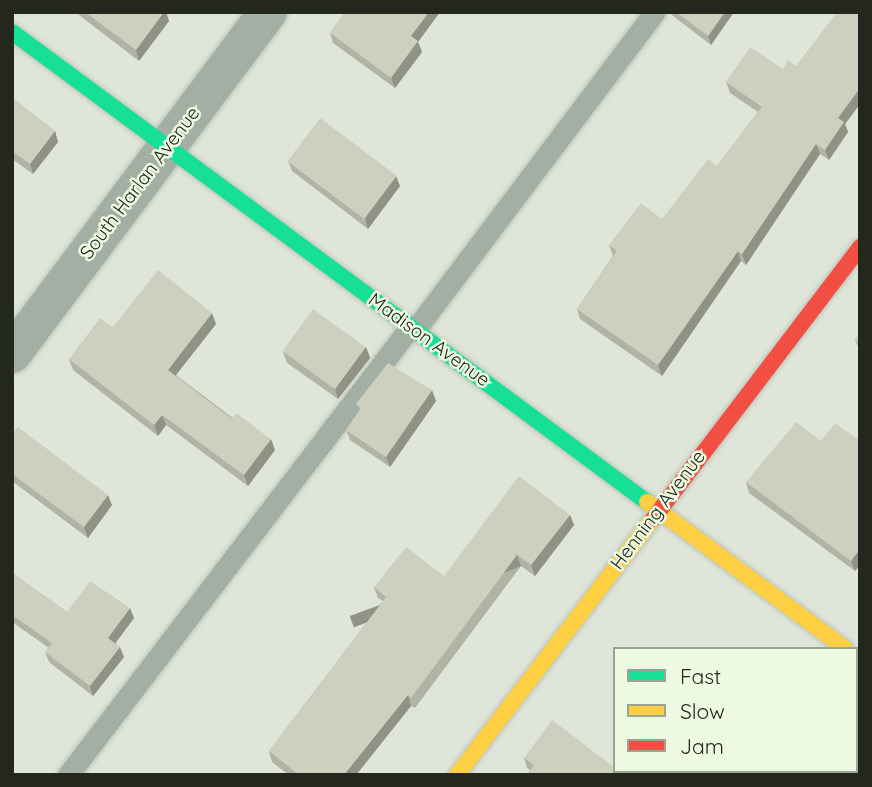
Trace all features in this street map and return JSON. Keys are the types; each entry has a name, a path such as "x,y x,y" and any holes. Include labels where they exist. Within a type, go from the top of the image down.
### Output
{"street":[{"name":"South Harlan Avenue","path":"12,354 268,12"},
{"name":"Madison Avenue","path":"12,32 843,647"},
{"name":"Henning Avenue","path":"457,775 860,247"}],"lane":[{"path":"68,775 655,12"}],"building":[{"path":"85,12 164,12 136,50"},
{"path":"345,12 429,12 411,36 418,41 391,78 330,33"},
{"path":"676,12 725,12 708,36"},
{"path":"837,12 860,12 860,88 838,118 844,122 825,150 816,144 742,254 738,251 658,365 577,309 617,251 609,245 641,203 662,219 708,159 717,166 762,107 726,82 750,47 783,69 788,60 796,66"},
{"path":"12,98 55,131 30,164 12,151"},
{"path":"320,118 397,176 364,219 288,161"},
{"path":"158,270 212,313 168,370 232,419 236,413 271,439 244,475 162,415 154,425 69,359 100,318 113,327"},
{"path":"313,309 366,347 335,389 282,351"},
{"path":"388,363 432,390 386,457 346,430 361,408 356,404"},
{"path":"796,422 821,441 835,423 860,441 860,549 851,561 746,482"},
{"path":"18,427 108,495 84,527 12,474 12,435"},
{"path":"519,476 570,515 531,565 517,555 411,698 408,695 344,775 299,775 269,751 386,597 374,587 406,547 444,576"},
{"path":"12,573 67,612 90,581 130,608 108,638 120,647 90,686 45,652 52,643 12,615"},
{"path":"552,720 613,766 613,772 611,775 527,775 534,765 524,758"},
{"path":"733,773 790,773 788,775"}],"traffic: fast":[{"path":"12,32 647,502"}],"traffic: slow":[{"path":"647,502 843,647"},
{"path":"457,775 653,519"}],"traffic: jam":[{"path":"653,519 860,247"}]}
